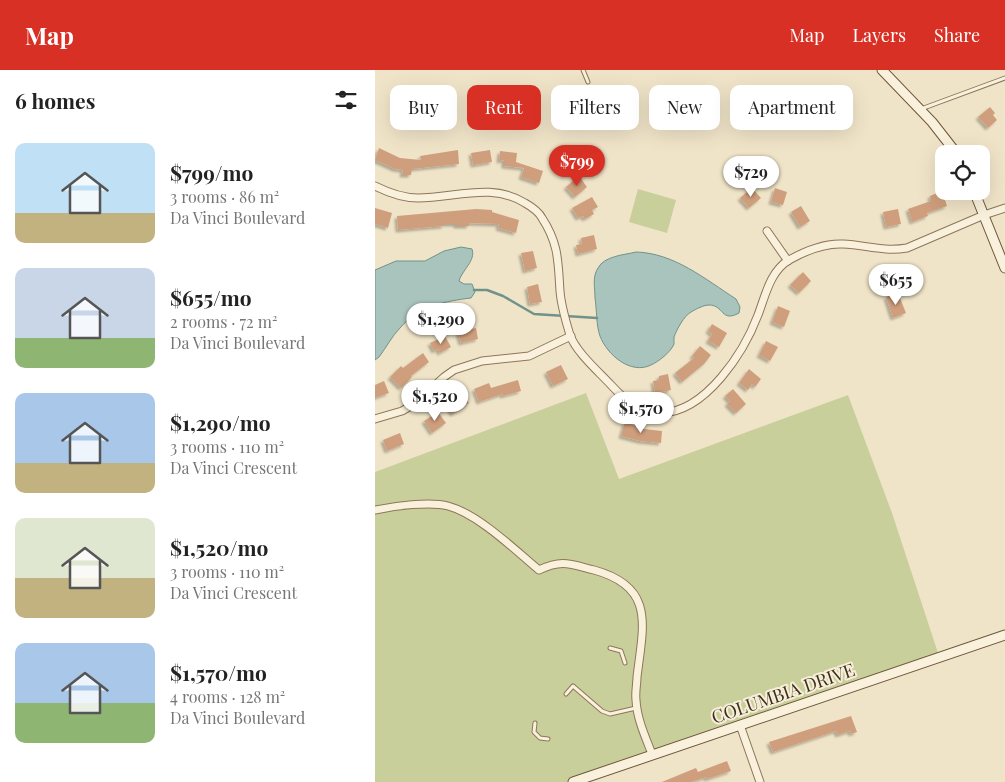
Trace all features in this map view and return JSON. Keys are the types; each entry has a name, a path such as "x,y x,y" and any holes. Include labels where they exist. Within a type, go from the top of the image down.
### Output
{"main road":[{"path":"882,70 920,109 950,145"},
{"path":"978,200 1005,268"},
{"name":"COLUMBIA DRIVE","path":"573,782 1005,635"}],"street":[{"path":"375,186 390,194 416,198 471,192 498,192 517,198 532,207 542,217 556,245 560,267 560,292 571,336 595,369 615,390 636,408 651,413 681,408 698,400 729,367 745,343 758,315 765,292 776,273 788,261 822,246 842,244 879,250 907,248 1005,208"},
{"path":"767,231 788,261"},
{"path":"375,419 408,408 454,370 482,361 529,356 571,336"},
{"path":"375,510 437,504 448,506 487,527 537,571 552,563 569,564 603,573 619,580 635,594 639,600 643,626 635,699 642,730 652,754"},
{"path":"740,725 760,782"}],"lane":[{"path":"583,70 588,82"},
{"path":"920,109 1005,78"},
{"path":"610,648 621,652 625,663"},
{"path":"566,694 573,686 602,711 610,714 637,708"},
{"path":"535,723 534,732 540,738 548,739"}],"green space":[{"path":"638,189 676,200 667,233 629,222"},
{"path":"586,393 619,479 848,395 892,513 939,656 745,718 632,763 574,782 375,782 375,472"}],"water":[{"path":"461,247 472,249 473,253 459,281 464,284 472,284 475,292 471,298 442,303 415,315 397,331 375,360 375,270 396,261 425,261 444,251"},
{"path":"636,252 650,253 689,268 736,299 740,307 739,313 729,316 714,306 700,307 688,314 683,320 674,337 674,344 657,362 643,367 636,367 621,361 608,350 600,336 597,323 594,279 596,271 605,261"}],"building":[{"path":"990,107 995,113 993,115 997,120 988,128 978,117"},
{"path":"379,148 400,158 421,160 420,156 458,150 459,164 412,169 411,175 402,175 403,170 395,169 375,160"},
{"path":"490,150 492,162 473,165 471,153"},
{"path":"500,151 517,153 516,162 543,171 539,183 521,177 524,168 504,166 504,160 499,161"},
{"path":"579,176 587,187 575,197 566,187"},
{"path":"752,188 761,198 749,208 740,198"},
{"path":"775,188 787,192 783,205 771,202"},
{"path":"935,194 935,200 945,200 947,206 927,213 928,216 912,222 908,209 931,201 930,196"},
{"path":"592,197 598,207 592,210 594,214 585,219 583,216 578,218 572,208"},
{"path":"801,206 810,221 800,227 791,212"},
{"path":"375,208 392,213 388,228 375,224"},
{"path":"476,209 492,210 492,212 519,220 516,233 498,228 499,224 469,223 469,226 444,224 444,226 398,230 397,216"},
{"path":"898,209 901,224 886,227 883,212"},
{"path":"594,235 597,249 578,254 576,245 582,244 581,238"},
{"path":"533,251 537,268 525,271 521,253"},
{"path":"803,272 811,281 799,293 790,285"},
{"path":"538,284 542,302 530,304 527,287"},
{"path":"895,294 897,299 900,298 906,313 893,318 886,297"},
{"path":"778,306 790,311 784,327 772,322"},
{"path":"712,324 727,333 719,347 708,341 712,334 708,331"},
{"path":"476,328 478,339 461,343 458,332"},
{"path":"445,336 451,347 440,353 438,349 434,351 430,343"},
{"path":"766,341 778,347 770,361 759,355"},
{"path":"700,346 711,355 704,364 682,382 675,373 694,358 692,356"},
{"path":"423,353 429,362 411,376 401,388 390,377 401,366 403,368"},
{"path":"561,365 568,379 553,386 546,372"},
{"path":"749,369 761,379 755,387 752,384 748,390 739,383"},
{"path":"668,374 671,390 655,393 653,381 659,380 659,376"},
{"path":"518,380 521,391 503,396 502,394 479,402 474,389 489,383 491,388"},
{"path":"384,381 389,393 375,398 375,385"},
{"path":"733,389 746,404 736,413 727,404 730,401 725,396"},
{"path":"462,393 469,403 453,414 446,404"},
{"path":"438,412 446,423 432,433 424,421"},
{"path":"625,422 637,426 636,428 662,431 661,443 640,441 621,436"},
{"path":"400,433 404,444 387,451 383,440"},
{"path":"851,716 857,732 851,734 850,731 838,735 836,731 773,752 769,742"},
{"path":"727,761 731,771 707,779 706,777 691,782 662,782 696,768 698,772"}],"waterway":[{"path":"474,290 487,290 503,296 534,314 597,318"}]}
